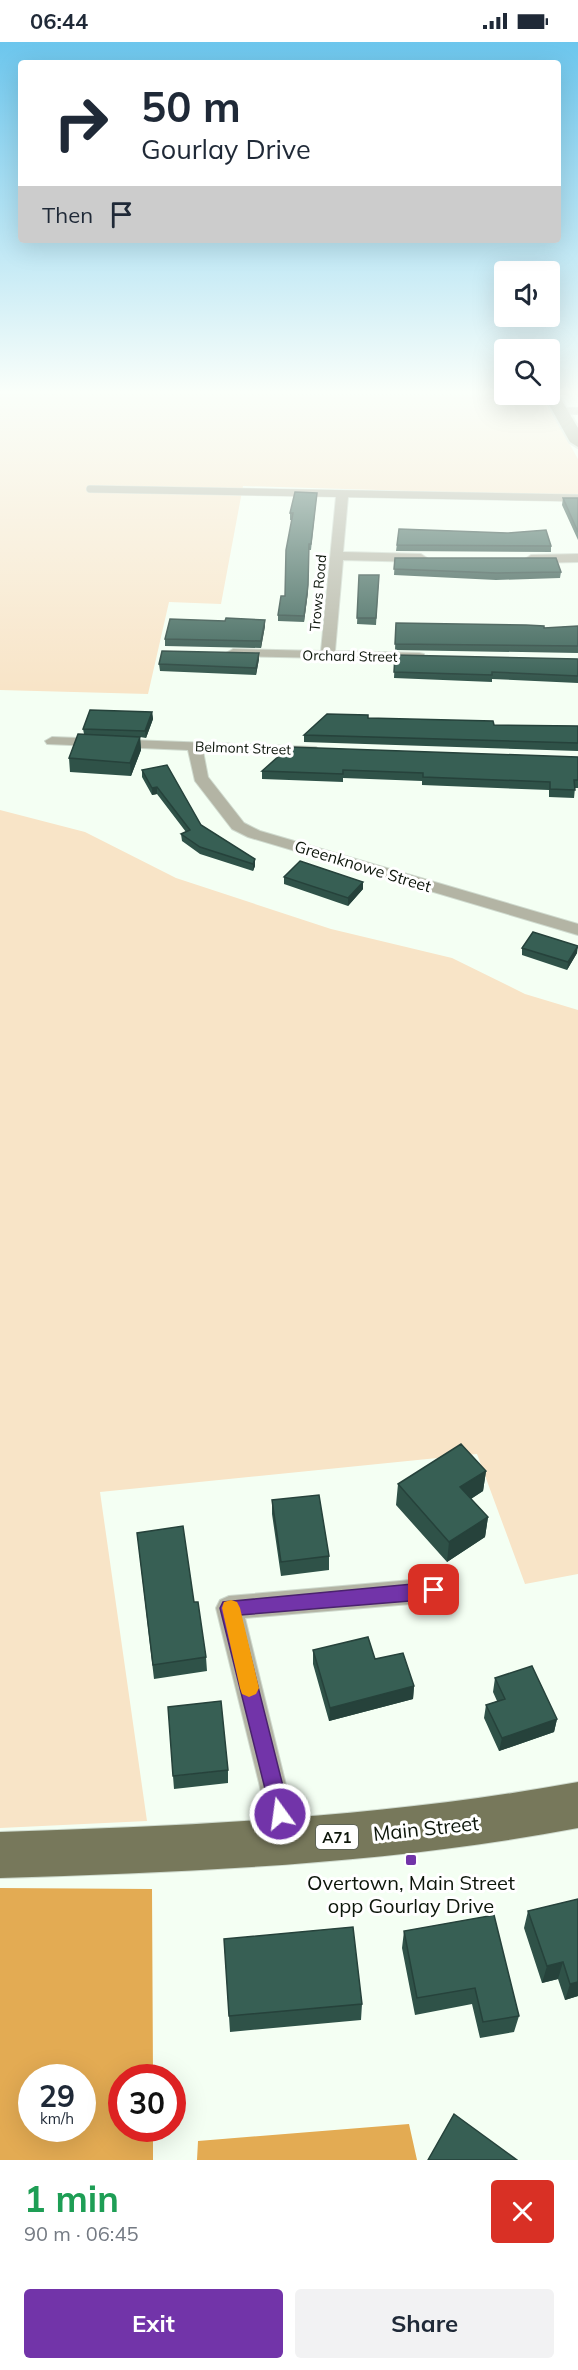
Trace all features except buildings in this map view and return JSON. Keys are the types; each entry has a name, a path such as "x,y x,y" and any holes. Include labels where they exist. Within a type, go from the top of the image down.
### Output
{"main road":[{"name":"Main Street","path":"0,1855 286,1842 416,1831 511,1819 578,1805"}],"street":[{"name":"Trows Road","path":"328,655 342,497"},
{"path":"337,556 432,559"},
{"path":"521,560 578,558"},
{"name":"Orchard Street","path":"215,653 432,657"},
{"name":"Belmont Street","path":"52,741 323,750"},
{"name":"Greenknowe Street","path":"195,747 200,778 238,826 254,834 578,930"},
{"path":"286,1842 230,1608 434,1590"}],"lane":[{"path":"298,493 578,498"}],"shaded area":[{"path":"0,493 242,493 221,604 169,602 148,694 0,690"},
{"path":"472,493 578,493 578,496"},
{"path":"0,810 85,832 176,878 331,929 452,958 525,994 578,1010 578,1574 525,1584 477,1454 100,1492 147,1821 0,1828"},
{"path":"0,1888 152,1889 153,2064 108,2064 108,2142 153,2142 153,2160 0,2160"},
{"path":"409,2124 417,2160 197,2160 198,2141"}],"slow traffic":[{"path":"231,1608 249,1688"}],"place":[{"name":"Overtown, Main Street opp Gourlay Drive","path":"411,1860"}],"route":[{"path":"280,1814 230,1608 434,1590"}]}
